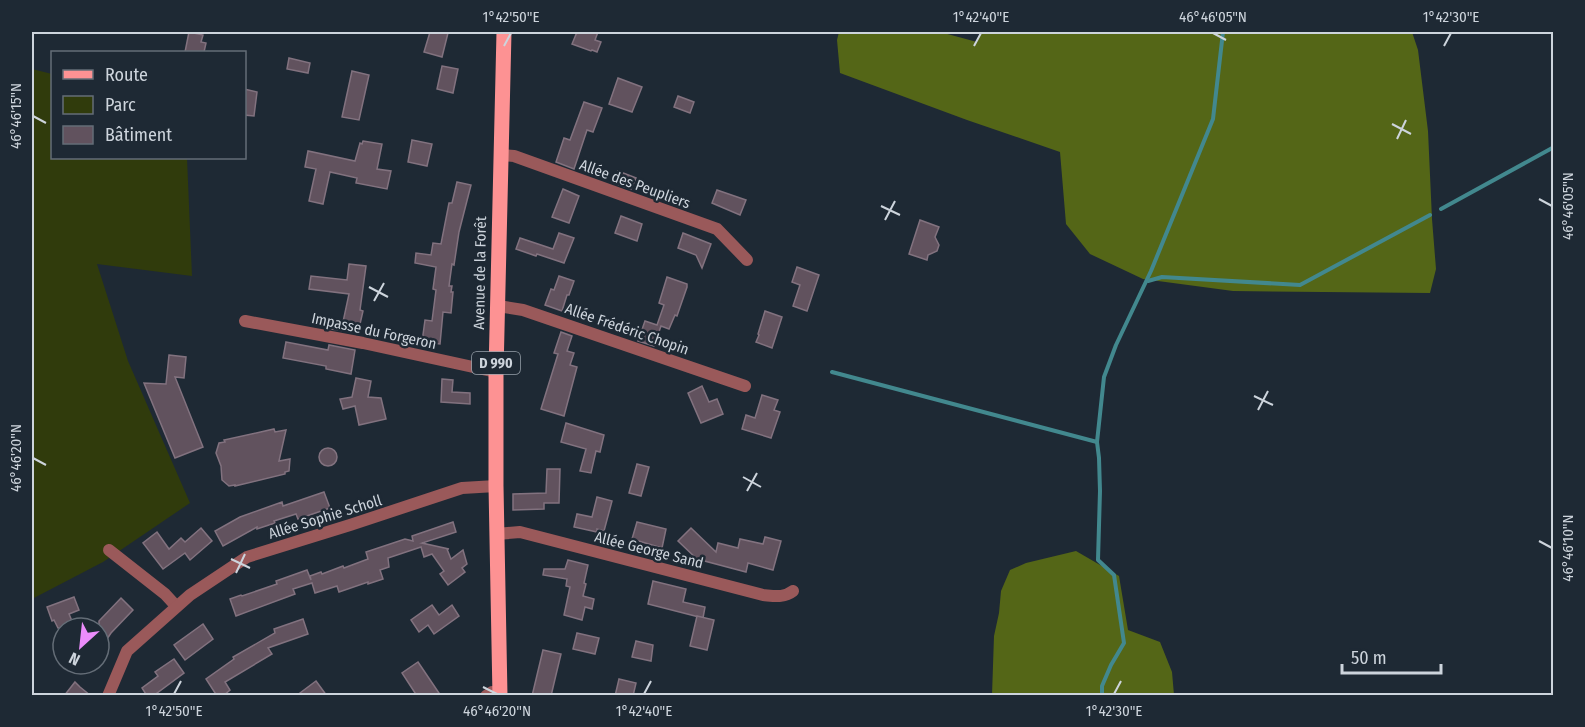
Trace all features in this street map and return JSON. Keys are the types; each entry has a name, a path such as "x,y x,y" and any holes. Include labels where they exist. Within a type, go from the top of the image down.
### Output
{"main road":[{"name":"Avenue de la Forêt","path":"495,694 496,372 504,32"}],"street":[{"name":"Allée des Peupliers","path":"502,155 514,156 717,229 747,260"},
{"name":"Allée Frédéric Chopin","path":"498,306 515,307 745,386"},
{"name":"Impasse du Forgeron","path":"245,321 363,343 496,372"},
{"name":"Allée Sophie Scholl","path":"108,696 126,651 190,595 247,557 462,488 496,486"},
{"name":"Allée George Sand","path":"497,534 520,532 764,594 782,596 793,591"},
{"path":"109,550 165,594 176,606"}],"green space":[{"path":"839,32 940,32 977,42 981,32 1412,32 1418,50 1428,131 1436,269 1430,293 1233,291 1143,279 1090,254 1066,224 1060,152 840,73 837,40"},
{"path":"32,69 51,74 51,159 187,159 192,276 97,264 128,361 190,503 103,562 32,599"},
{"path":"1076,551 1119,576 1128,630 1160,642 1172,672 1174,695 992,695 994,636 1001,591 1010,570 1026,563"}],"building":[{"path":"189,32 203,35 201,42 206,43 204,51 185,51"},
{"path":"430,32 448,33 442,57 424,52"},
{"path":"577,32 598,32 595,40 601,42 597,52 572,44"},
{"path":"289,58 310,63 308,73 287,69"},
{"path":"442,66 458,69 453,93 437,89"},
{"path":"352,71 369,75 359,120 342,117"},
{"path":"618,78 642,87 632,112 609,104"},
{"path":"246,89 257,92 254,116 246,115"},
{"path":"678,96 694,102 690,113 674,107"},
{"path":"584,102 602,108 593,132 587,130 574,169 556,162 564,138 570,140"},
{"path":"412,140 432,144 427,166 408,162"},
{"path":"363,141 382,144 377,169 391,171 387,189 356,183 357,178 330,172 323,204 309,201 316,169 305,167 308,151 355,161 360,143 362,144"},
{"path":"618,171 636,178 631,189 614,183"},
{"path":"457,182 471,185 459,232 454,265 452,264 449,286 452,286 451,292 453,292 451,313 443,312 440,344 422,342 425,320 432,321 436,267 415,263 416,253 431,255 433,243 441,244 449,203 452,203"},
{"path":"563,189 579,196 569,223 552,217"},
{"path":"717,190 746,200 740,215 712,203"},
{"path":"621,216 642,224 637,241 615,233"},
{"path":"920,220 939,227 935,237 939,245 937,251 928,255 927,260 909,254"},
{"path":"559,233 574,238 564,263 516,249 520,238 553,249"},
{"path":"683,233 711,244 702,268 696,255 678,248"},
{"path":"349,264 366,266 360,310 363,311 358,333 332,329 333,321 343,322 349,294 309,289 311,276 347,280"},
{"path":"797,267 819,275 807,311 793,306 800,285 792,282"},
{"path":"559,276 574,281 562,311 545,305"},
{"path":"667,277 687,284 677,316 675,315 669,329 661,326 654,346 638,341 645,321 657,325 664,305 659,303"},
{"path":"765,311 782,317 772,348 756,342"},
{"path":"561,332 572,336 567,351 574,353 570,365 577,367 564,416 541,409 558,354 554,353"},
{"path":"286,342 328,350 329,345 355,350 351,374 326,369 326,366 283,358"},
{"path":"169,355 186,357 184,378 175,377 203,447 175,458 144,383 166,384"},
{"path":"356,378 371,381 368,397 381,398 386,419 359,425 355,406 343,409 340,399 352,397"},
{"path":"442,379 453,380 452,392 470,393 470,404 441,402"},
{"path":"702,386 709,402 717,399 723,414 701,423 688,393"},
{"path":"762,395 778,400 774,410 780,412 771,438 742,429 746,415 755,418"},
{"path":"566,423 604,435 600,452 596,451 591,473 580,471 586,449 561,442"},
{"path":"274,429 275,432 286,430 279,461 290,459 289,471 285,474 235,486 229,486 222,480 221,466 216,453 219,443"},
{"path":"328,448 334,451 337,457 334,463 328,466 322,463 319,457 322,451"},
{"path":"637,464 649,467 641,496 629,493"},
{"path":"547,469 560,469 559,503 544,503 544,509 513,510 513,494 546,493"},
{"path":"324,492 330,508 298,519 296,514 257,529 257,527 223,546 215,531 240,517 282,502 283,506"},
{"path":"597,497 612,501 604,531 597,529 597,532 574,527 577,514 592,517"},
{"path":"453,522 456,532 422,543 449,549 447,549 451,559 463,550 467,564 462,568 465,572 448,585 440,574 444,571 432,554 424,557 421,547 388,558 389,567 380,570 383,579 339,592 337,586 315,593 312,583 293,589 295,594 236,616 230,599 277,584 276,581 307,570 311,580 310,576 343,566 344,568 368,559 366,552 405,539 413,541 412,536"},
{"path":"637,522 666,529 662,548 632,539"},
{"path":"201,528 212,541 190,560 185,553 163,569 143,543 157,532 169,549 181,538 185,542"},
{"path":"691,528 716,552 718,543 738,548 740,539 763,544 765,537 781,541 773,570 748,563 746,572 697,559 678,541"},
{"path":"568,560 588,565 583,596 594,599 592,609 585,607 582,620 564,615 570,587 566,586 567,579 543,575 544,569 565,569"},
{"path":"653,581 686,589 683,602 705,607 703,618 648,604"},
{"path":"74,597 79,610 69,614 70,616 51,616 51,618 47,607"},
{"path":"121,598 133,610 111,633 111,616 104,616"},
{"path":"432,605 439,615 452,605 459,616 434,634 428,625 419,632 411,620"},
{"path":"697,616 714,620 707,650 690,646"},
{"path":"303,619 308,634 268,648 272,654 225,682 230,690 223,696 217,696 206,679 234,659 233,657 275,633 274,629"},
{"path":"203,624 213,639 185,660 174,645"},
{"path":"577,633 599,638 595,654 573,649"},
{"path":"636,641 653,645 651,661 632,657"},
{"path":"543,650 561,654 551,696 532,696"},
{"path":"174,659 184,673 153,696 147,696 142,688 158,676 155,672"},
{"path":"418,662 441,696 417,696 402,673"},
{"path":"619,679 636,683 633,696 615,696"},
{"path":"316,681 327,696 296,696"},
{"path":"75,682 80,687 91,696 64,696"}],"waterway":[{"path":"832,372 1097,442 1104,377 1116,345 1151,271 1213,119 1223,32"},
{"path":"1441,209 1554,147"},
{"path":"1148,281 1162,277 1300,285 1430,215"},
{"path":"1097,442 1100,491 1098,560 1114,575 1124,643 1102,686 1102,696"}]}
